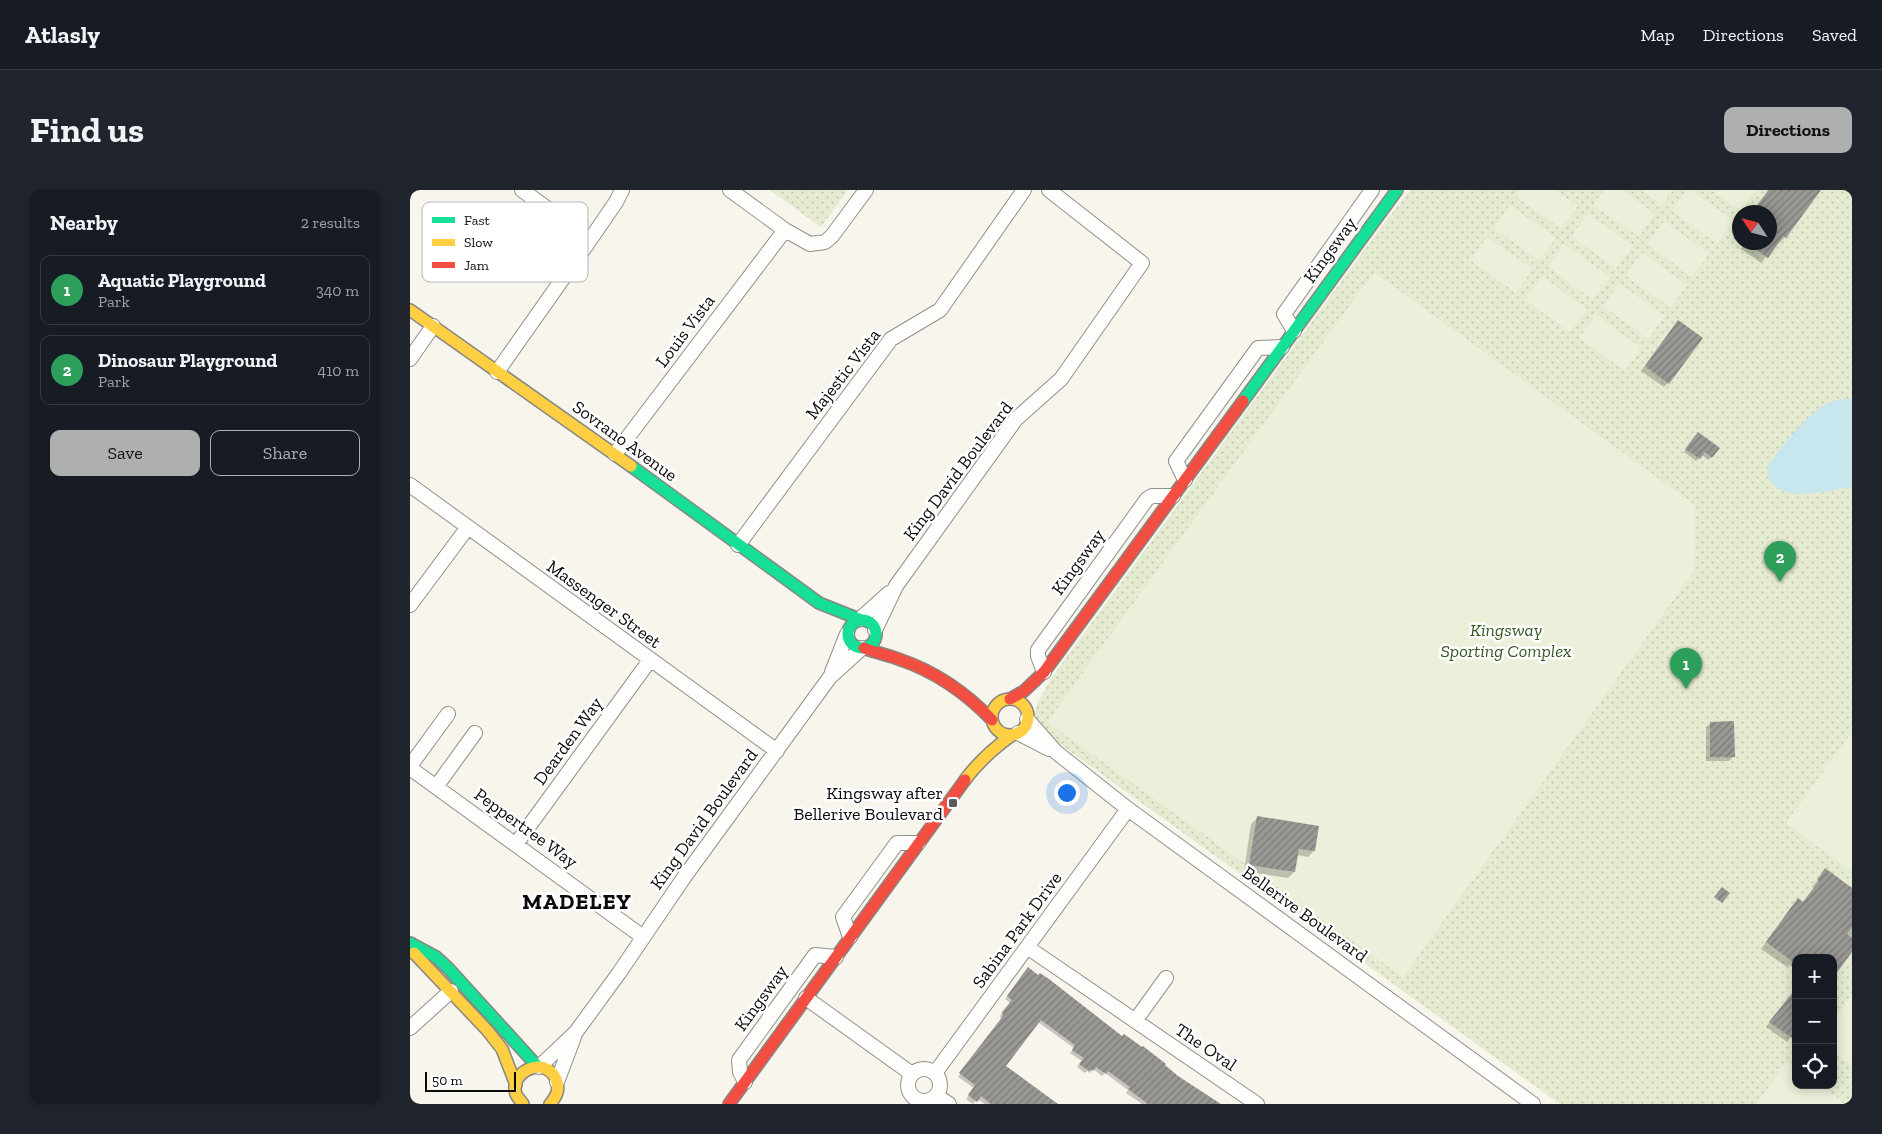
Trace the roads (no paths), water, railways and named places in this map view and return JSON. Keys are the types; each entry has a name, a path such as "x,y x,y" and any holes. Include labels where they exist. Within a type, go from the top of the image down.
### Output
{"street":[{"path":"522,190 538,202"},
{"path":"588,243 622,190"},
{"path":"730,190 785,230 810,244 825,242 832,236 866,190"},
{"name":"Majestic Vista","path":"738,545 891,339 940,310 1024,190"},
{"name":"King David Boulevard","path":"876,631 896,586 1016,419 1061,379 1142,263 1049,190"},
{"name":"Kingsway","path":"1294,332 1284,314 1372,190"},
{"name":"Kingsway","path":"974,768 990,729 992,715 996,706 1003,699 1024,691 1042,674 1398,190"},
{"name":"Louis Vista","path":"615,454 785,230"},
{"path":"497,372 560,282"},
{"name":"Sovrano Avenue","path":"410,310 615,454 819,602 859,619"},
{"path":"410,359 434,326"},
{"path":"1184,480 1176,461 1258,348 1282,348"},
{"name":"Massenger Street","path":"410,486 777,751"},
{"name":"Kingsway","path":"729,1104 850,936 843,917 897,843 918,843 974,768 1024,727 1042,674 1038,650 1147,499 1152,496 1173,496"},
{"path":"410,605 468,527"},
{"name":"King David Boulevard","path":"859,619 896,586"},
{"name":"Sovrano Avenue","path":"819,602 847,633"},
{"path":"900,659 870,622 859,619 852,623 847,633 852,644 874,653 900,659 945,680 978,690"},
{"path":"863,648 873,642 876,631"},
{"name":"King David Boulevard","path":"830,677 847,633"},
{"name":"King David Boulevard","path":"538,1067 576,1032 685,876 830,677 863,648"},
{"name":"Dearden Way","path":"516,844 650,660"},
{"path":"945,680 978,704 990,729 1015,734"},
{"path":"1003,699 1022,704 1027,717"},
{"path":"410,767 448,714"},
{"name":"Bellerive Boulevard","path":"1027,717 1056,752 1128,809 1533,1104"},
{"path":"436,787 475,733"},
{"name":"Bellerive Boulevard","path":"1015,734 1056,752"},
{"name":"Peppertree Way","path":"410,767 643,937"},
{"name":"Sabina Park Drive","path":"935,1073 1128,809"},
{"path":"410,943 436,957 448,968 538,1067"},
{"name":"The Oval","path":"1027,947 1257,1104"},
{"path":"410,948 502,1049 517,1096"},
{"name":"Kingsway","path":"745,1082 740,1072 739,1060 815,955 836,956"},
{"path":"1135,1021 1166,978"},
{"path":"410,1028 451,991"},
{"path":"806,998 912,1074"},
{"name":"King David Boulevard","path":"557,1082 576,1032"},
{"path":"517,1096 523,1071 538,1067 549,1070 557,1082 556,1102"},
{"path":"921,1069 927,1069 935,1073 940,1083 937,1096 927,1101 914,1102 908,1090 912,1074 921,1069"},
{"path":"937,1096 949,1104"}],"water":[{"path":"1842,399 1852,399 1852,487 1803,494 1787,492 1777,487 1767,475 1769,465 1774,457 1790,437 1816,411 1826,404"}],"place":[{"name":"Dinosaur Playground","path":"1780,582"},
{"name":"Aquatic Playground","path":"1686,689"},
{"name":"Kingsway after Bellerive Boulevard","path":"953,803"}],"district":[{"name":"MADELEY","path":"577,901"}],"park label":[{"name":"Kingsway Sporting Complex","path":"1506,640"}]}
